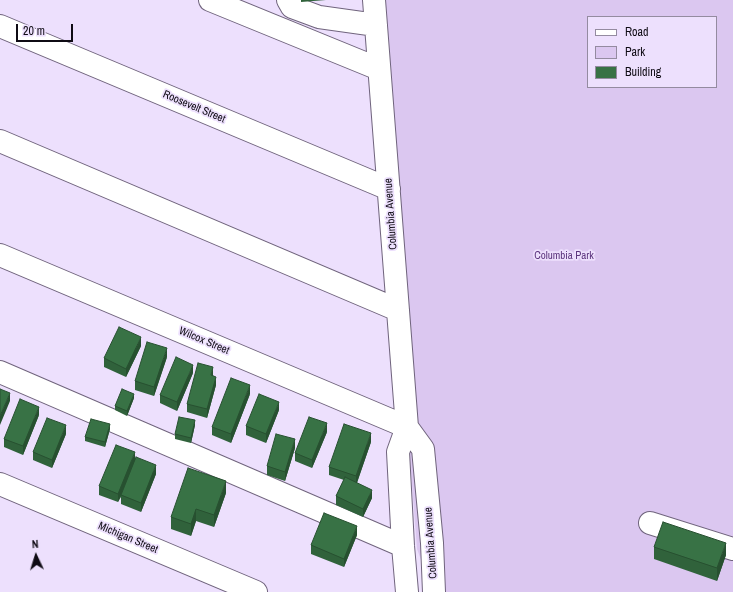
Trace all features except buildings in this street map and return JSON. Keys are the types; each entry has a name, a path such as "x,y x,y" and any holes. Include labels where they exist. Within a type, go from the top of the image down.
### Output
{"street":[{"path":"210,0 379,70"},
{"path":"288,0 292,7 319,17 376,25"},
{"name":"Columbia Avenue","path":"374,0 407,427 398,452 407,592"},
{"name":"Roosevelt Street","path":"0,26 389,189"},
{"path":"0,141 398,310"},
{"name":"Wilcox Street","path":"0,255 407,427"},
{"path":"0,372 403,546"},
{"name":"Columbia Avenue","path":"407,427 423,449 432,543 434,592"},
{"name":"Michigan Street","path":"0,484 256,592"},
{"path":"650,523 733,549"}],"green space":[{"name":"Columbia Park","path":"374,0 733,0 733,592 433,592 417,549"}]}
